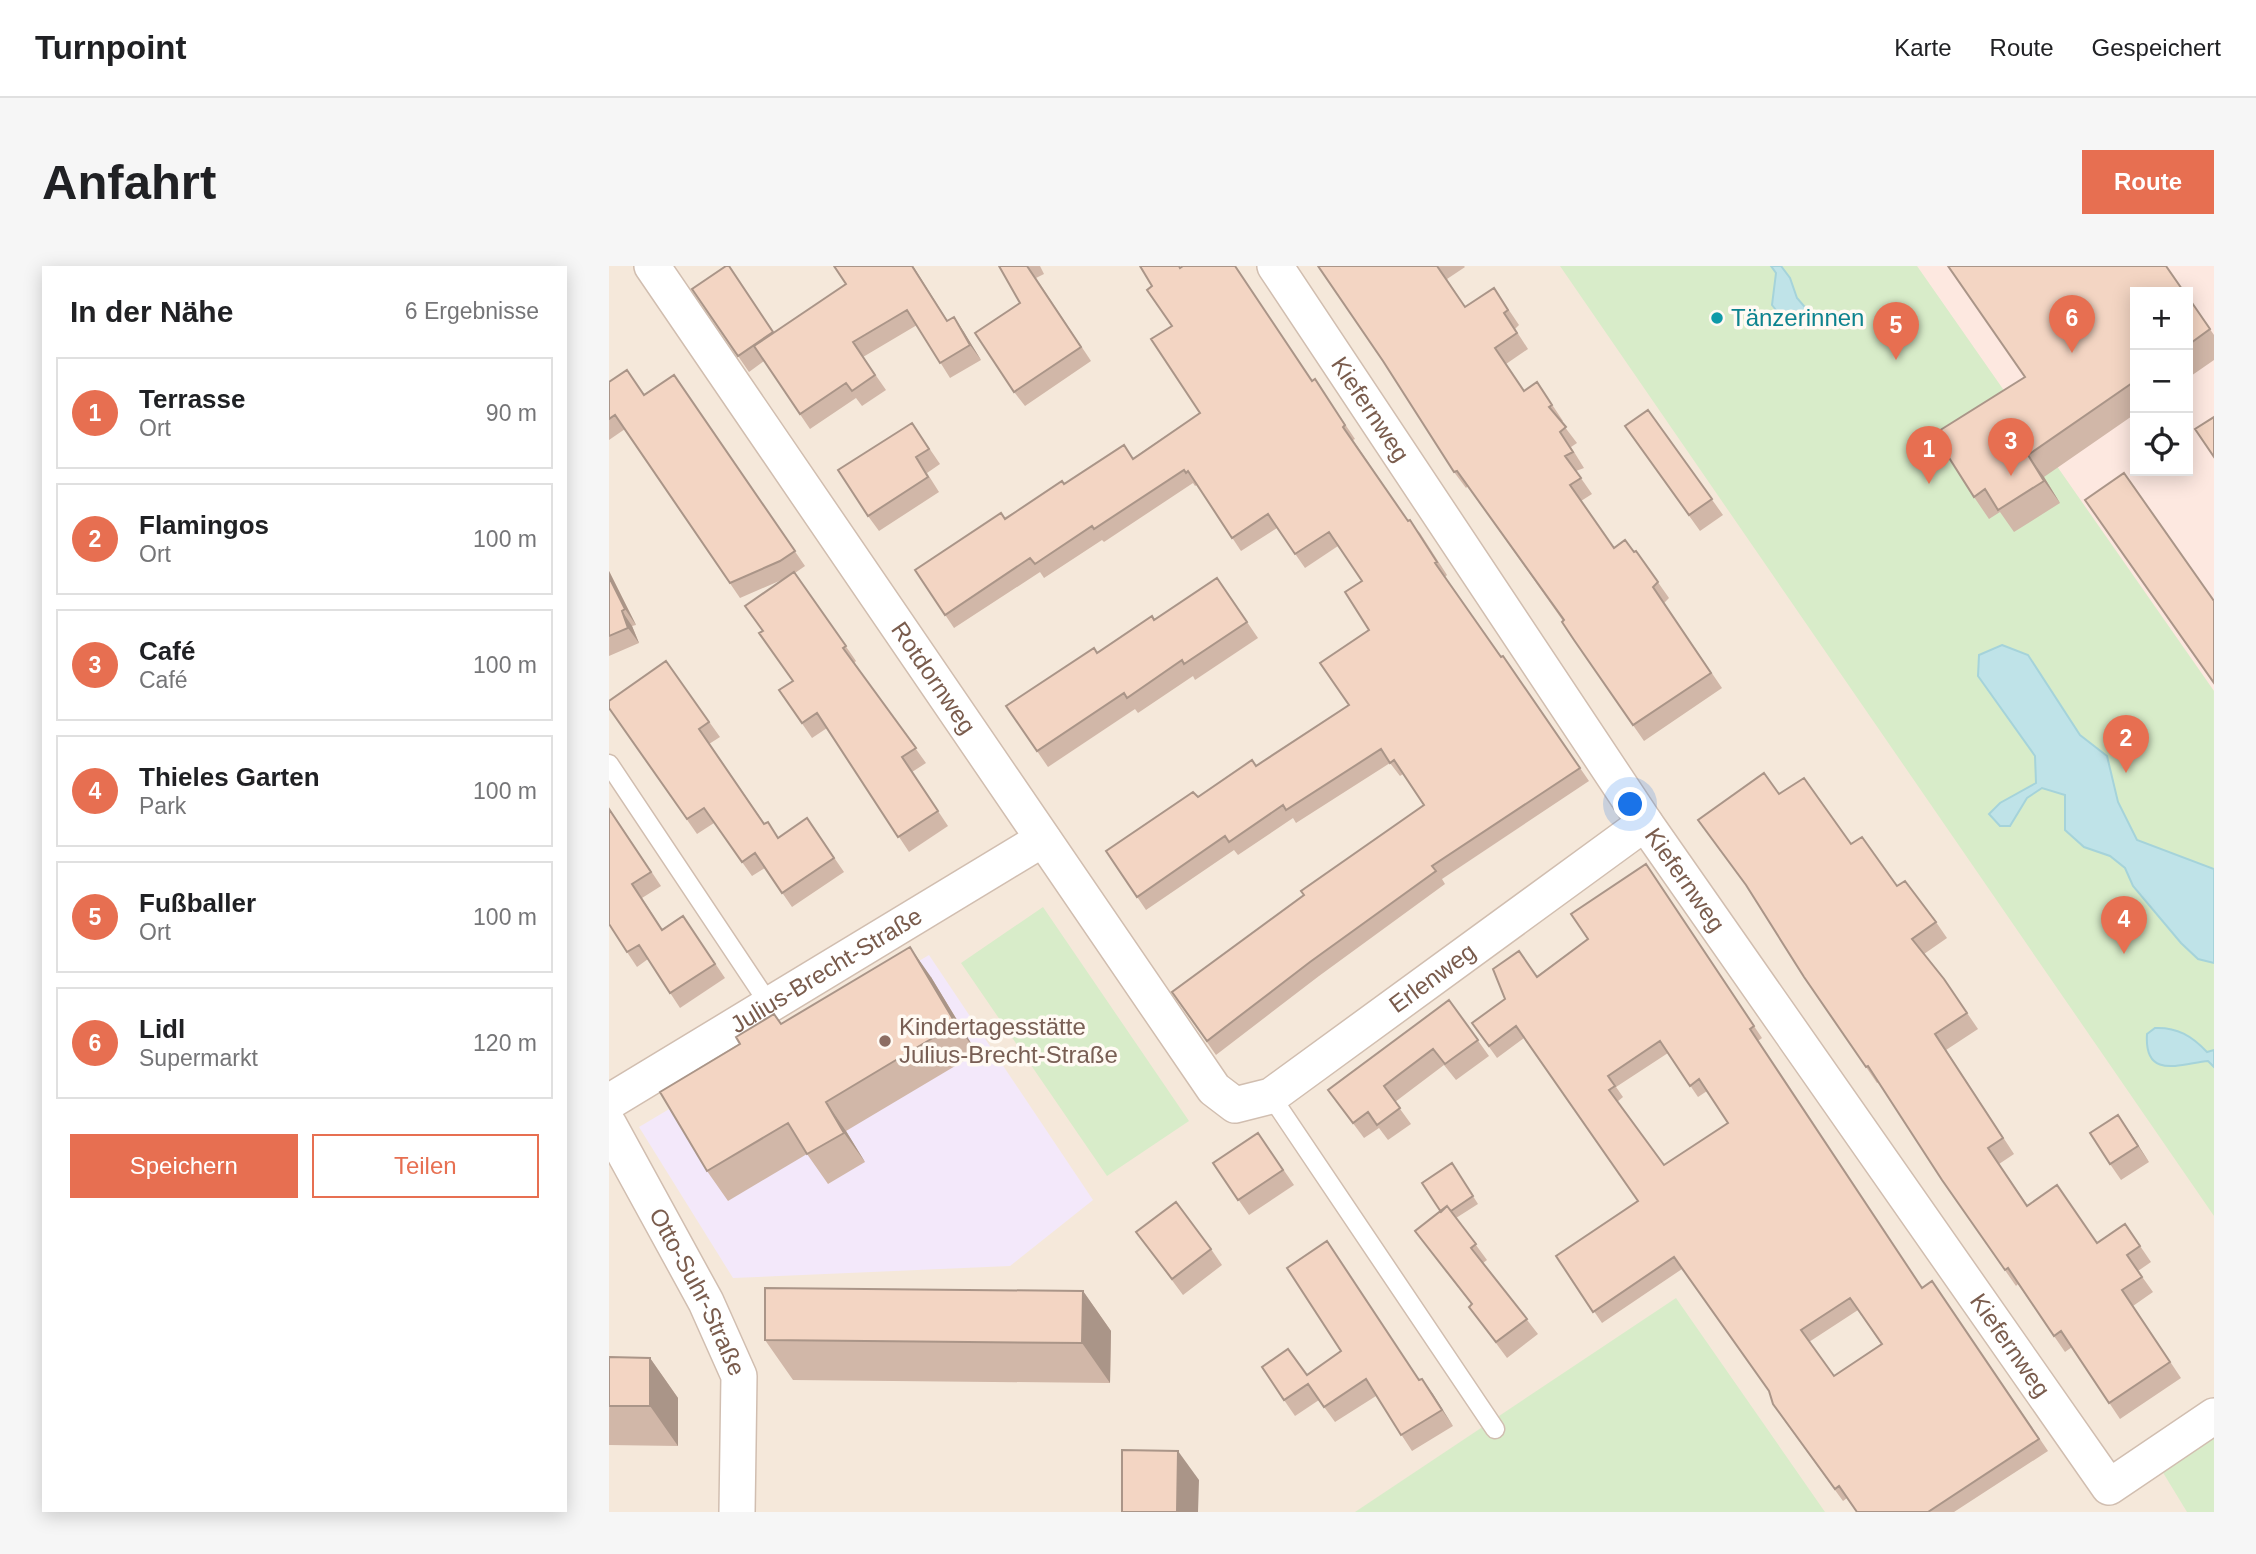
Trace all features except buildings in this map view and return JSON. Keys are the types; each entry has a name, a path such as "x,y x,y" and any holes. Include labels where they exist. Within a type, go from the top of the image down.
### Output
{"street":[{"name":"Rotdornweg","path":"652,266 1214,1089"},
{"name":"Kiefernweg","path":"1275,266 1645,823 2109,1487 2214,1416"},
{"name":"Erlenweg","path":"1214,1089 1235,1105 1271,1096 1645,823"},
{"name":"Julius-Brecht-Straße","path":"609,1102 1043,839"},
{"name":"Otto-Suhr-Straße","path":"609,1125 706,1302 739,1376 737,1512"}],"lane":[{"path":"609,764 769,1003"},
{"path":"1271,1096 1495,1429"}],"shaded area":[{"path":"609,266 2214,266 2214,1512 609,1512"},
{"path":"1917,266 2214,266 2214,691"},
{"name":"Kindertagesstätte Julius-Brecht-Straße","path":"929,955 1093,1200 1010,1266 733,1278 639,1127"}],"green space":[{"path":"1560,266 1917,266 2214,691 2214,1216"},
{"path":"1043,907 1189,1121 1107,1176 961,963"},
{"path":"1676,1298 1825,1512 1355,1512"},
{"path":"2214,1429 2214,1512 2187,1512 2159,1466"}],"water":[{"path":"1771,266 1781,266 1790,278 1797,298 1810,313 1808,320 1791,322 1780,315 1772,305 1776,273"},
{"path":"2002,645 2028,655 2080,735 2107,756 2118,802 2137,840 2214,869 2214,963 2198,959 2181,943 2133,886 2125,868 2110,856 2084,847 2065,830 2065,795 2042,788 2027,798 2010,826 2000,826 1989,814 2000,803 2036,783 2035,756 1978,676 1979,655"},
{"path":"2155,1028 2177,1031 2196,1041 2207,1052 2214,1050 2214,1067 2208,1061 2176,1066 2158,1064 2151,1058 2148,1048 2147,1034"}],"place":[{"name":"Tänzerinnen","path":"1717,318"},
{"name":"Lidl","path":"2072,353"},
{"name":"Fußballer","path":"1896,360"},
{"name":"Café","path":"2011,476"},
{"name":"Terrasse","path":"1929,484"},
{"name":"Flamingos","path":"2126,773"},
{"name":"Thieles Garten","path":"2124,954"},
{"name":"Kindertagesstätte Julius-Brecht-Straße","path":"885,1041"}]}
